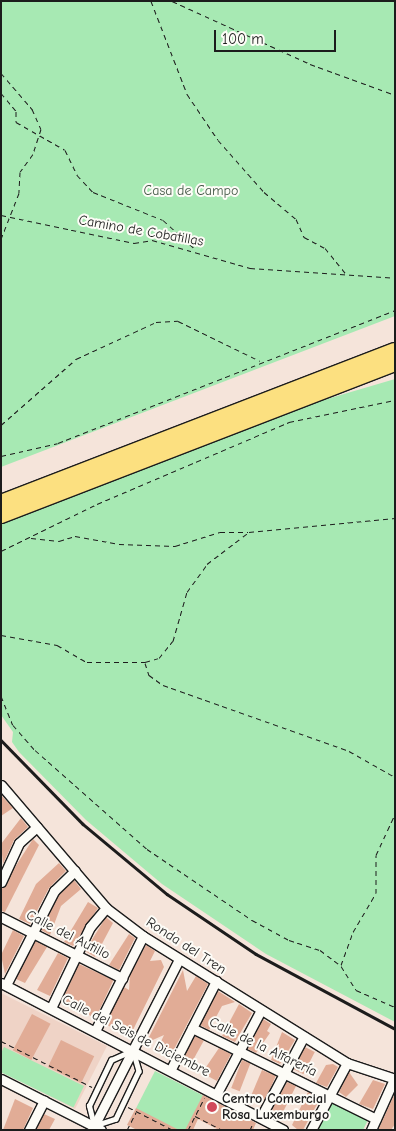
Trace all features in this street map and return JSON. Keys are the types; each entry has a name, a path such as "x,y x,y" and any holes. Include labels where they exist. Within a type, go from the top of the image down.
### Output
{"highway":[{"path":"1,503 395,351"},
{"path":"1,515 395,363"}],"street":[{"name":"Ronda del Tren","path":"2,788 106,908 178,959 347,1063 394,1079"},
{"path":"1,882 4,869 20,843 37,827"},
{"path":"3,984 54,891 75,871"},
{"path":"50,1008 76,955 106,908"},
{"name":"Calle del Autillo","path":"1,917 122,978"},
{"path":"95,1031 144,936"},
{"path":"1,1079 95,1129 178,959"},
{"path":"170,1069 216,981"},
{"name":"Calle del Seis de Diciembre","path":"3,984 262,1115 283,1130"},
{"path":"213,1091 240,1051 261,1010"},
{"name":"Calle de la Alfarería","path":"192,1028 376,1119"},
{"path":"262,1115 304,1036"},
{"path":"311,1130 347,1063"},
{"path":"371,1130 394,1079"},
{"path":"29,1130 44,1101"}],"lane":[{"path":"133,1050 139,1070 116,1120 95,1129 88,1106 111,1060 133,1050"}],"path":[{"path":"151,1 187,94 218,140 264,192 296,218 304,237 325,248 347,275"},
{"path":"172,1 310,64 395,94"},
{"path":"1,73 32,109 40,135 20,172 19,192 1,238"},
{"path":"1,93 16,111 16,122 65,150 77,175 93,192 163,220 196,250"},
{"name":"Camino de Cobatillas","path":"1,215 95,236 196,250 250,268 395,278"},
{"path":"1,456 58,442 395,310"},
{"path":"1,425 76,359 156,322 178,321 261,362"},
{"path":"1,551 31,538 97,504 289,422 395,400"},
{"path":"31,538 59,540 75,536 119,544 175,546 220,532 248,532 395,518"},
{"path":"1,635 57,645 87,662 144,662 159,658 173,641 187,592 199,575 217,553 248,532"},
{"path":"144,662 149,675 163,685 348,751 394,776"},
{"path":"1,696 13,725 35,750 147,849 252,920 320,950 341,966 356,990 395,1007"},
{"path":"341,966 353,932 376,893 376,854 395,814"},
{"path":"1,1041 97,1090"},
{"path":"188,1130 195,1116 213,1091"},
{"path":"123,1104 173,1130"},
{"path":"127,1130 136,1111"},
{"path":"195,1116 223,1130"}],"shaded area":[{"path":"1,993 107,1046 75,1109 1,1071"}],"green space":[{"name":"Casa de Campo","path":"1,1 395,1 395,316 1,467"},
{"path":"395,379 395,1022 266,954 162,884 86,820 19,752 12,742 13,732 1,715 1,523 310,404"},
{"path":"4,1047 84,1086 73,1108 1,1072 1,1053"},
{"path":"155,1071 203,1096 186,1130 178,1130 136,1108"},
{"path":"332,1103 368,1120 363,1130 317,1130"}],"building":[{"path":"1,795 13,808 1,816"},
{"path":"21,818 28,827 14,840 3,864 1,844"},
{"path":"33,839 39,845 5,912 1,911 1,889"},
{"path":"59,863 66,871 49,888 30,924 19,919 36,884"},
{"path":"74,880 81,889 61,906 50,935 41,930 59,895"},
{"path":"88,902 98,908 73,946 64,942"},
{"path":"106,917 113,923 95,957 85,951"},
{"path":"13,930 24,936 5,974 1,955"},
{"path":"129,934 135,938 119,970 109,965"},
{"path":"35,941 47,947 25,983 16,979"},
{"path":"146,945 155,951 150,961 161,960 164,967 132,1032 126,1033 122,1024 115,1029 105,1024 124,987 129,990 130,975"},
{"path":"58,953 68,958 50,996 37,990"},
{"path":"79,964 113,980 96,1018 61,1002"},
{"path":"183,970 187,991 196,976 208,984 170,1057 157,1050 164,1035 146,1043"},
{"path":"218,991 235,1002 222,1006 209,1030 200,1025"},
{"path":"239,1004 252,1013 235,1042 222,1036"},
{"path":"32,1014 51,1024 31,1060 13,1050"},
{"path":"263,1019 271,1024 267,1031 270,1033 256,1053 248,1049"},
{"path":"282,1032 295,1040 280,1064 271,1060"},
{"path":"195,1036 204,1041 189,1067 180,1062"},
{"path":"61,1040 94,1056 81,1083 48,1067"},
{"path":"305,1047 315,1052 303,1074 294,1069"},
{"path":"219,1048 231,1054 217,1081 202,1073"},
{"path":"242,1060 250,1063 240,1091 231,1088"},
{"path":"333,1064 338,1067 327,1087 316,1083 326,1065"},
{"path":"262,1070 276,1076 264,1103 250,1098"},
{"path":"349,1072 358,1085 346,1097 339,1092"},
{"path":"373,1080 385,1084 373,1109 359,1104"},
{"path":"287,1082 296,1086 281,1116 272,1109"},
{"path":"308,1092 320,1099 303,1130 298,1130 292,1125"},
{"path":"395,1093 395,1124 391,1130 378,1130"},
{"name":"Centro Comercial Rosa Luxemburgo","path":"203,1095 256,1123 253,1130 219,1130 198,1119 193,1130 185,1130"},
{"path":"15,1099 33,1108 23,1130 3,1130"},
{"path":"136,1108 179,1130 137,1130 127,1125"},
{"path":"44,1114 55,1119 49,1130 36,1130"}],"railway":[{"path":"1,740 83,824 167,894 256,954 395,1029"}],"place":[{"name":"Centro Comercial Rosa Luxemburgo","path":"212,1107"}]}
